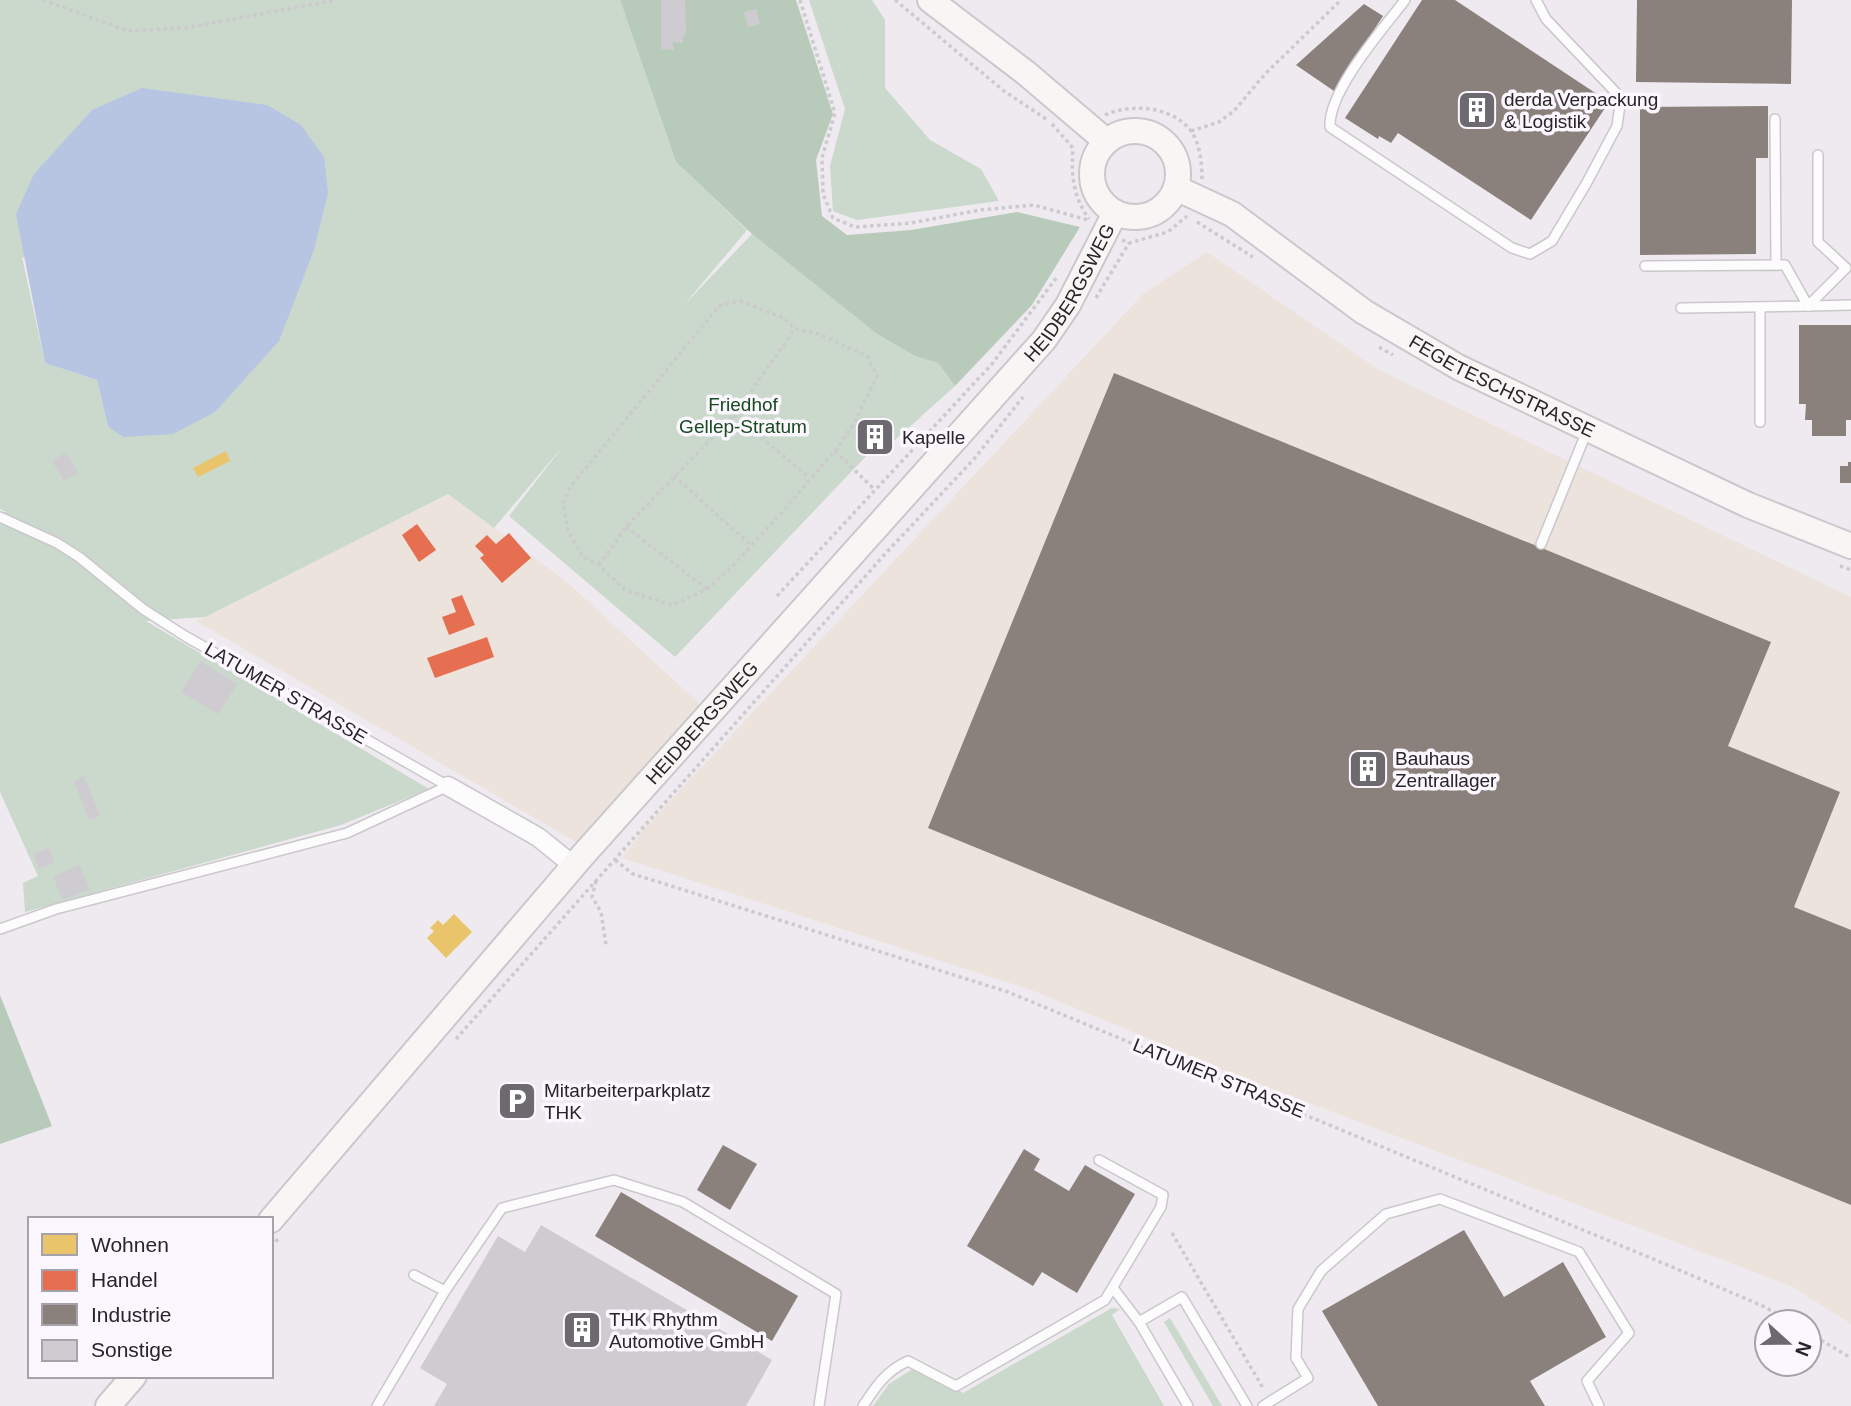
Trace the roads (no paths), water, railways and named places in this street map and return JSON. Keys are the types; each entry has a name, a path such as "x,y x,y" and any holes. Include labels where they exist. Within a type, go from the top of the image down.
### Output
{"street":[{"path":"930,0 1026,73 1098,134 1132,131 1159,138 1176,160 1187,200 1151,215 1127,217 1105,228 1104,205 1091,180 1098,134"},
{"name":"FEGETESCHSTRASSE","path":"1187,200 1241,220 1364,312 1406,339 1588,430 1748,505 1851,546"},
{"name":"HEIDBERGSWEG","path":"273,1218 574,866 1044,340 1068,305 1105,228"},
{"name":"LATUMER STRASSE","path":"448,786 538,838 574,866"},
{"path":"108,1406 132,1378"}],"lane":[{"path":"1405,0 1338,95 1329,113 1330,127 1512,248 1530,254 1552,241 1604,151 1620,115 1620,98 1546,19 1536,0"},
{"path":"1776,119 1776,265"},
{"path":"1808,306 1846,268 1818,242 1818,155"},
{"path":"1645,266 1785,265 1808,306"},
{"path":"1681,308 1851,305"},
{"path":"1760,307 1760,422"},
{"path":"1541,544 1588,430"},
{"name":"LATUMER STRASSE","path":"0,517 57,543 143,609 185,636 448,786"},
{"path":"0,929 56,909 347,833 448,786"},
{"path":"863,1406 877,1384 893,1368 908,1362 956,1386 1105,1300 1161,1207 1163,1195 1099,1160"},
{"path":"377,1406 445,1291 502,1208 614,1180 683,1202 836,1294 819,1406"},
{"path":"1264,1406 1308,1378 1296,1358 1298,1309 1321,1271 1386,1214 1440,1199 1579,1252 1629,1333 1587,1381 1599,1406"},
{"path":"414,1275 445,1291"},
{"path":"1113,1288 1139,1322 1188,1406"},
{"path":"1139,1322 1182,1297 1247,1406"}],"water":[{"path":"142,88 267,105 301,125 324,157 328,193 314,250 279,341 215,412 173,434 124,437 108,427 97,380 45,363 16,214 34,174 92,110"}],"place":[{"name":"derda Verpackung & Logistik","path":"1477,110"},
{"name":"Kapelle","path":"875,437"},
{"name":"Bauhaus Zentrallager","path":"1368,769"},
{"name":"Mitarbeiterparkplatz THK","path":"517,1101"},
{"name":"THK Rhythm Automotive GmbH","path":"582,1330"}],"park label":[{"name":"Friedhof Gellep-Stratum","path":"743,415"}]}
